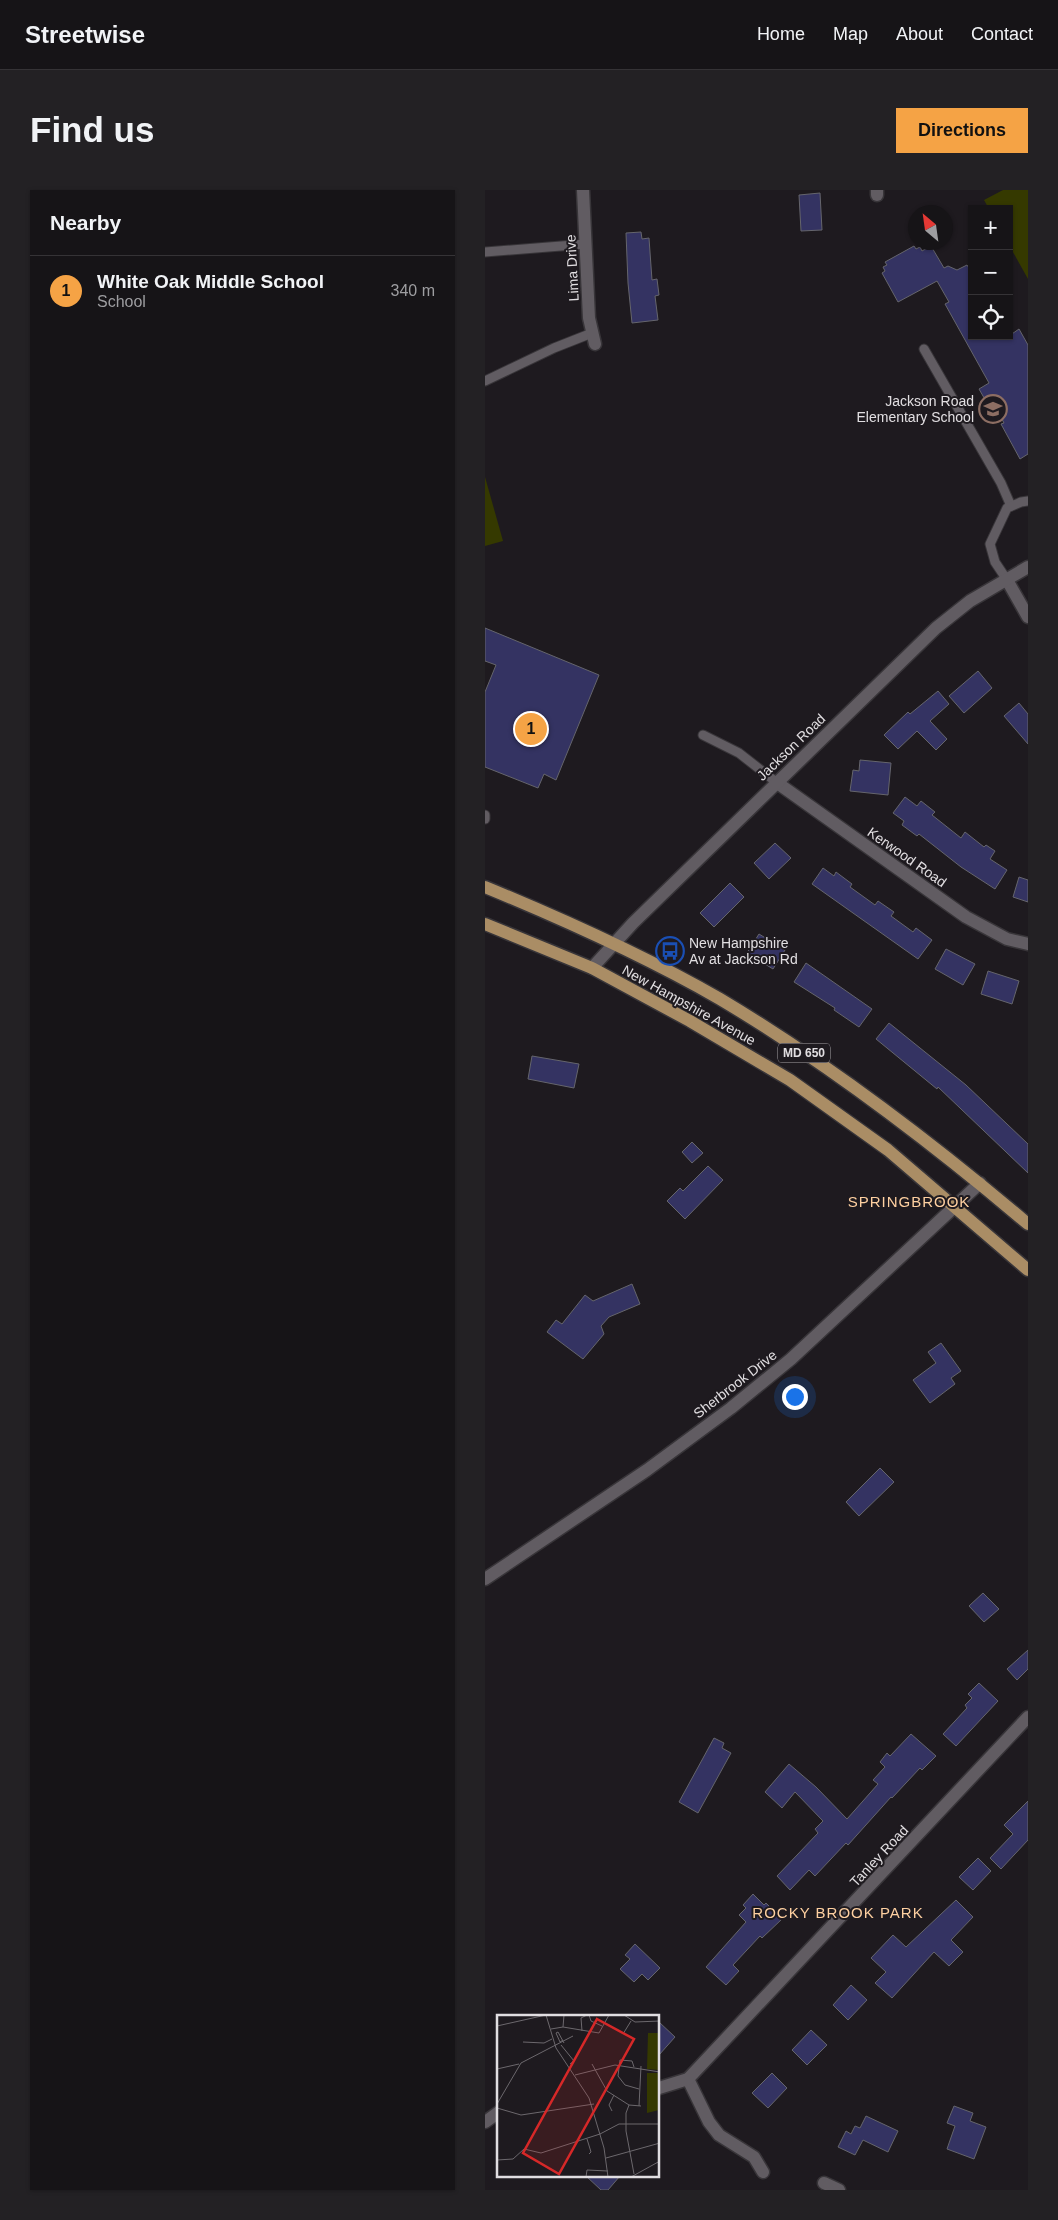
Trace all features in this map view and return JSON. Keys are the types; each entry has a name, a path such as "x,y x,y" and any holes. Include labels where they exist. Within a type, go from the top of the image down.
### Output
{"main road":[{"name":"New Hampshire Avenue","path":"485,887 614,943 719,999 811,1057 902,1122 980,1183 1028,1224"},
{"name":"New Hampshire Avenue","path":"485,924 592,968 689,1021 790,1080 888,1150 1028,1270"}],"street":[{"name":"Lima Drive","path":"583,190 589,318 593,339"},
{"name":"Jackson Road","path":"592,968 614,943 936,628 970,601 1028,567"},
{"path":"1007,580 1028,617"},
{"name":"Kerwood Road","path":"777,782 966,917 1007,938 1028,944"},
{"name":"Sherbrook Drive","path":"485,1579 647,1470 731,1408 791,1359 980,1183"},
{"name":"Tanley Road","path":"660,2088 688,2079 910,1845 1028,1717"},
{"path":"688,2079 709,2122 719,2135 754,2157 763,2172"},
{"path":"485,2122 497,2113"},
{"path":"824,2182 839,2190"}],"lane":[{"path":"485,252 586,244"},
{"path":"485,381 554,348 593,339"},
{"path":"924,348 1001,483 1011,506"},
{"path":"1007,580 995,562 990,544 999,520 1007,508 1028,501"},
{"path":"703,735 739,752 777,782"}],"green space":[{"path":"1003,190 1028,190 1028,279 1013,252 1013,205 987,205 984,200"},
{"path":"485,477 503,541 485,546"}],"building":[{"path":"820,193 822,230 801,231 799,195"},
{"path":"641,232 642,239 649,238 652,280 657,279 659,295 655,296 658,320 632,323 626,233"},
{"path":"908,249 933,250 944,268 948,266 957,270 967,265 968,340 1013,340 1013,333 1019,329 1028,345 1028,454 1020,459 1001,424 1004,423 992,400 987,403 979,389 989,383 945,304 949,302 937,281 898,302 882,273 885,271 883,267 887,265 885,262"},
{"path":"485,628 599,675 556,780 544,774 538,788 485,767 485,692 496,665 485,661"},
{"path":"978,671 992,688 964,713 949,696"},
{"path":"938,691 949,704 930,721 947,739 936,750 917,731 898,749 884,735 908,712 910,714"},
{"path":"1019,703 1028,714 1028,744 1004,716"},
{"path":"860,760 891,763 888,795 850,791 853,770 859,771"},
{"path":"905,797 917,806 921,801 935,812 932,815 961,838 965,832 984,847 986,845 995,851 990,859 1007,870 995,889 961,867 919,834 917,836 902,825 904,821 893,813"},
{"path":"775,843 791,858 769,879 754,863"},
{"path":"823,868 834,876 836,872 852,884 850,887 875,905 878,901 894,912 891,916 913,932 916,928 932,940 918,959 812,884"},
{"path":"1019,877 1028,880 1028,902 1013,897"},
{"path":"730,883 744,897 714,927 700,913"},
{"path":"759,934 785,950 773,969 747,953"},
{"path":"946,949 975,964 963,985 935,969"},
{"path":"806,963 872,1009 859,1027 834,1010 835,1008 794,982"},
{"path":"988,971 1019,981 1012,1004 981,994"},
{"path":"889,1023 966,1085 1028,1144 1028,1173 938,1087 937,1089 876,1039"},
{"path":"532,1056 579,1064 574,1088 528,1079"},
{"path":"692,1142 703,1153 692,1163 682,1152"},
{"path":"708,1166 723,1180 685,1219 667,1201 680,1188 683,1191"},
{"path":"632,1284 640,1304 609,1317 601,1326 604,1334 583,1359 547,1332 556,1320 562,1324 585,1295 593,1301"},
{"path":"941,1343 961,1371 951,1378 955,1384 930,1403 913,1380 936,1363 928,1352"},
{"path":"880,1468 894,1482 859,1516 846,1502"},
{"path":"983,1593 999,1609 984,1622 969,1606"},
{"path":"1028,1650 1028,1669 1017,1680 1007,1669"},
{"path":"979,1683 998,1701 956,1746 943,1734 967,1708 965,1705 972,1698 968,1694"},
{"path":"911,1734 936,1756 922,1770 920,1768 848,1845 846,1843 815,1876 809,1870 790,1890 777,1876 818,1833 815,1829 823,1821 795,1792 782,1808 765,1792 789,1764 816,1787 847,1819 878,1784 873,1780 885,1767 880,1762 887,1753 890,1756"},
{"path":"714,1738 724,1743 722,1748 731,1753 698,1813 679,1802"},
{"path":"1028,1801 1028,1840 1001,1869 990,1858 1013,1834 1004,1825"},
{"path":"978,1858 991,1871 973,1890 959,1877"},
{"path":"753,1894 764,1905 766,1903 782,1919 762,1938 760,1936 733,1965 739,1971 726,1985 706,1967 746,1922 739,1915 746,1908 743,1905"},
{"path":"956,1900 973,1917 951,1940 963,1952 949,1966 934,1952 892,1998 875,1983 886,1972 871,1958 893,1935 906,1947"},
{"path":"635,1944 660,1968 648,1980 642,1974 634,1982 620,1969 630,1959 625,1955"},
{"path":"851,1985 867,2000 848,2020 833,2005"},
{"path":"660,2023 675,2037 660,2054"},
{"path":"811,2030 827,2045 807,2065 792,2050"},
{"path":"772,2073 787,2088 768,2108 752,2093"},
{"path":"954,2106 973,2113 970,2121 986,2127 974,2159 947,2149 955,2126 947,2123"},
{"path":"866,2116 898,2131 888,2152 863,2140 855,2155 838,2147 846,2131 851,2134 855,2126 860,2128"},
{"path":"588,2178 618,2178 608,2190 601,2190"}],"place":[{"name":"Jackson Road Elementary School","path":"993,409"},
{"name":"White Oak Middle School","path":"531,729"},
{"name":"New Hampshire Av at Jackson Rd","path":"670,951"}],"district":[{"name":"SPRINGBROOK","path":"909,1201"},
{"name":"ROCKY BROOK PARK","path":"838,1912"}]}
